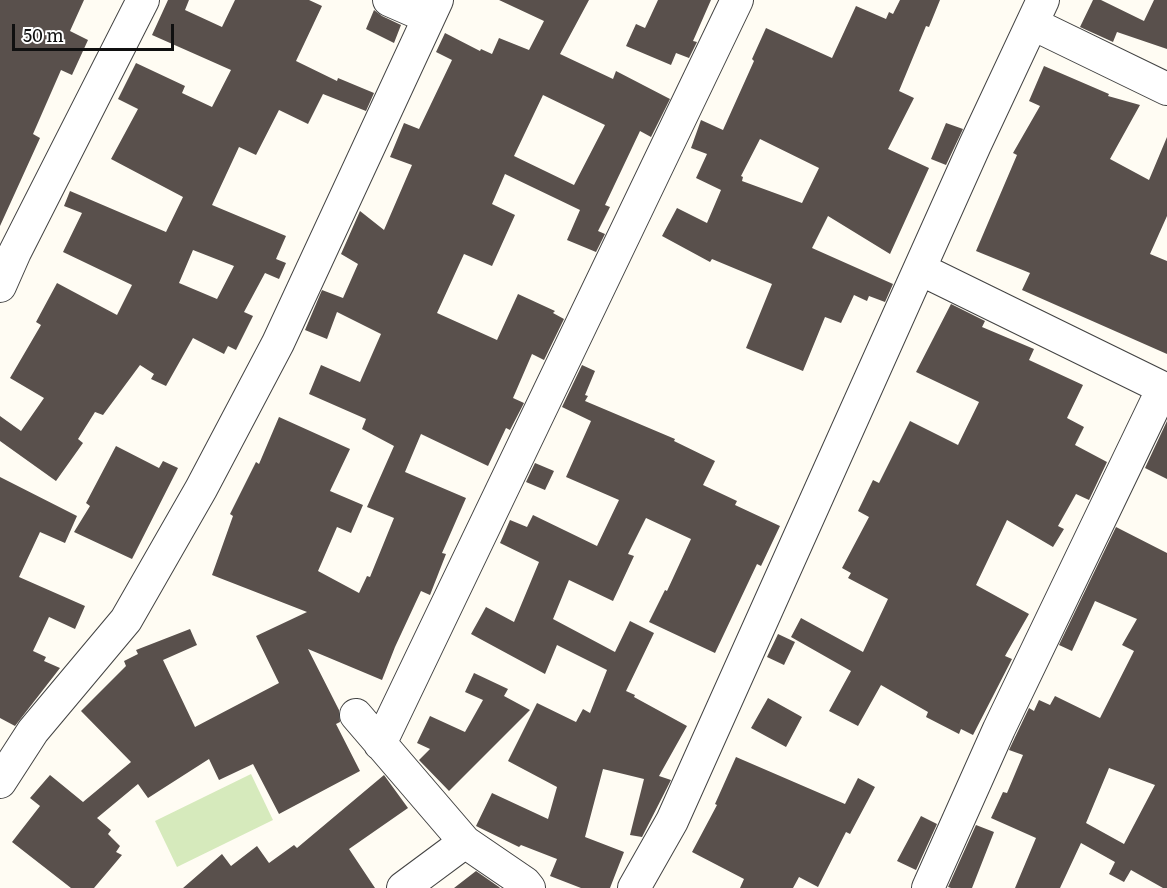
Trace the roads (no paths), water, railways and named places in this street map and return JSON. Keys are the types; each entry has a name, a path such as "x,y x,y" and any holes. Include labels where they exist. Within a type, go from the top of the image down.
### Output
{"street":[{"path":"0,286 143,0"},
{"path":"0,782 33,731 126,620 195,499 278,343 433,9 388,0"},
{"path":"380,744 737,0"},
{"path":"634,888 672,821 975,145 1038,12 1167,89"},
{"path":"920,269 1165,389 999,729 928,888"},
{"path":"356,715 465,842 529,888"},
{"path":"403,888 465,842"}]}
